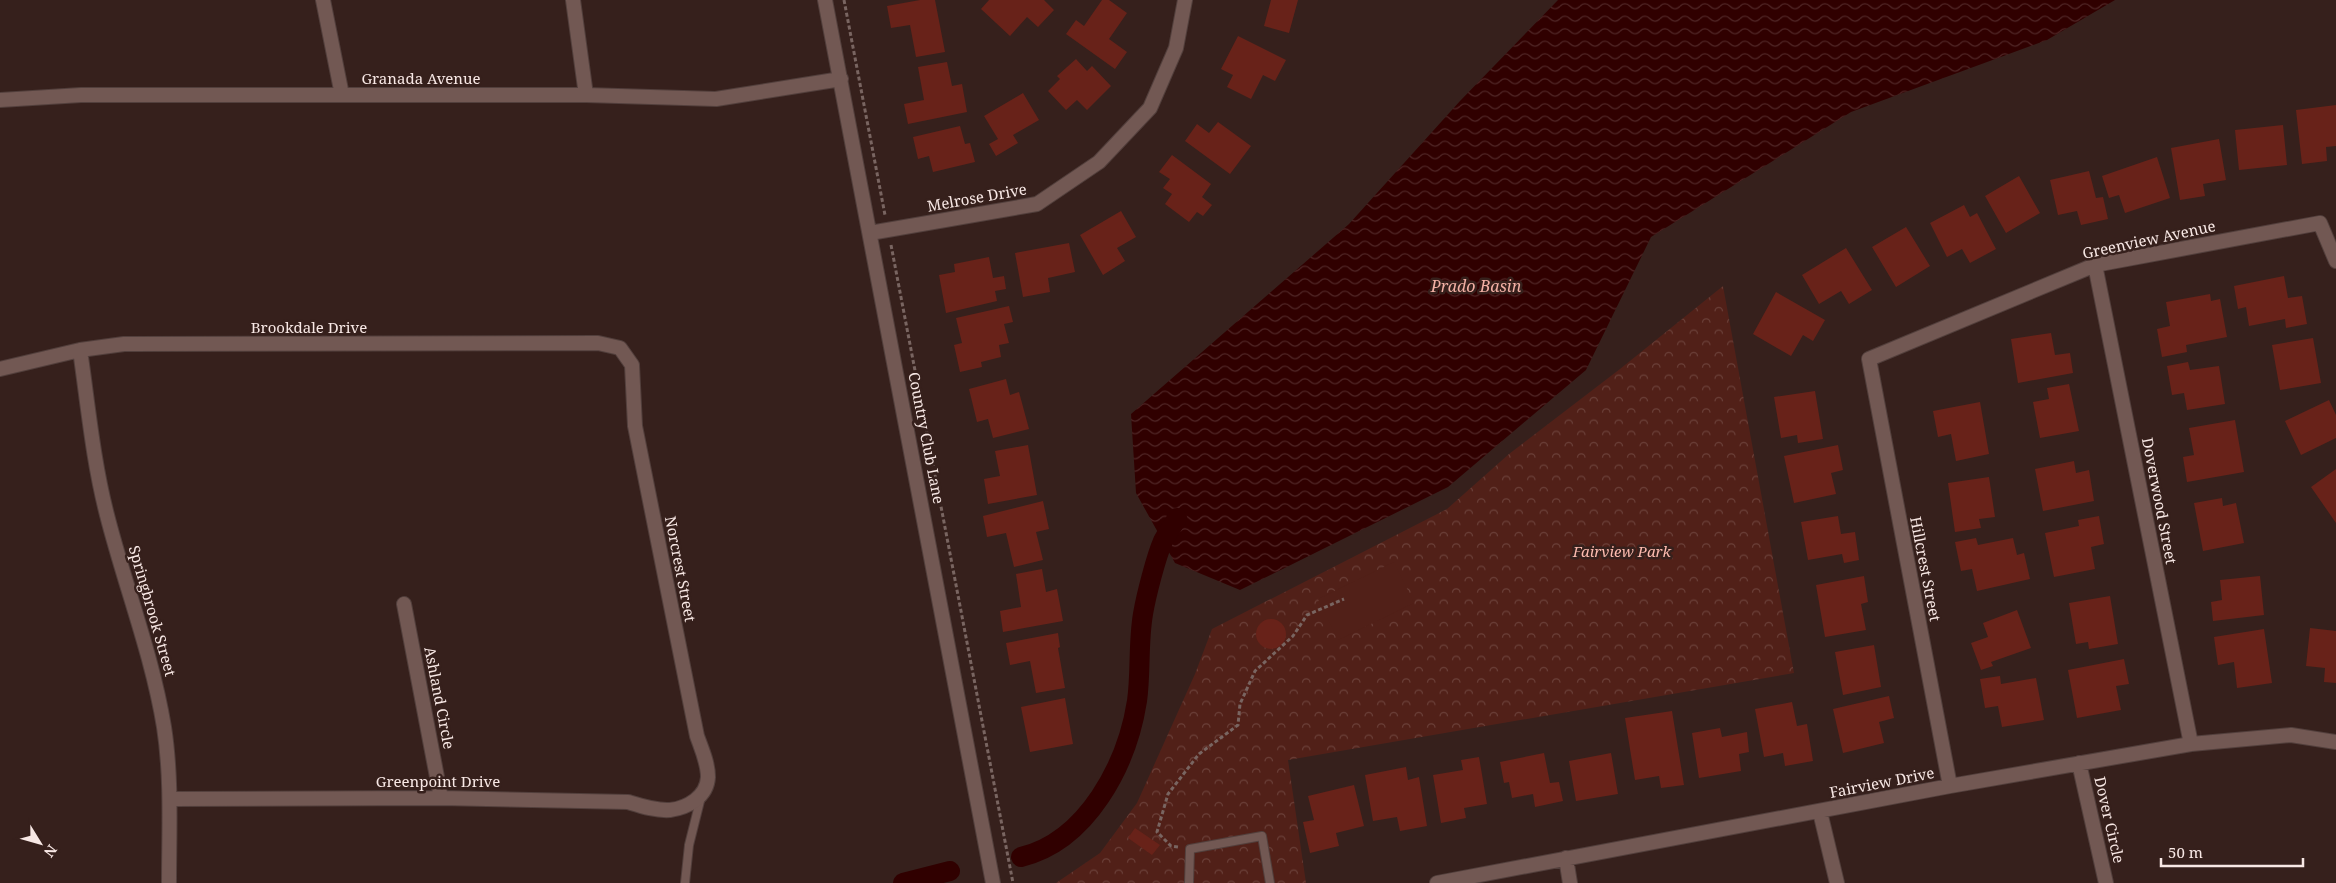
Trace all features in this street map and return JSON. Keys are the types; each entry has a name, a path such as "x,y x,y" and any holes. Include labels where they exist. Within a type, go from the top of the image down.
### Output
{"street":[{"path":"323,0 342,95"},
{"path":"573,0 586,95"},
{"name":"Country Club Lane","path":"825,0 993,883"},
{"name":"Melrose Drive","path":"870,233 1037,204 1099,162 1150,108 1176,48 1185,0"},
{"name":"Granada Avenue","path":"0,100 81,95 586,95 716,99 841,78"},
{"name":"Greenview Avenue","path":"1868,359 2095,265 2320,223 2336,261"},
{"name":"Doverwood Street","path":"2095,265 2191,744"},
{"name":"Brookdale Drive","path":"0,369 80,350 124,344 598,343 620,348"},
{"name":"Norcrest Street","path":"620,348 632,365 635,426 697,736 707,763 708,780 701,796"},
{"name":"Springbrook Street","path":"80,350 94,452 107,514 156,678 164,730 170,799 169,883"},
{"name":"Hillcrest Street","path":"1868,359 1950,786"},
{"name":"Ashland Circle","path":"404,604 441,798"},
{"name":"Fairview Drive","path":"1437,883 1950,786 2191,744 2291,736 2336,742"},
{"name":"Dover Circle","path":"2079,763 2106,883"},
{"name":"Greenpoint Drive","path":"170,799 441,798 628,802 648,808 669,810 686,806 701,796"},
{"path":"1820,812 1837,883"},
{"path":"1566,858 1570,883"}],"lane":[{"path":"685,883 689,845 701,796"},
{"path":"1189,883 1190,849 1262,836 1270,883"}],"path":[{"path":"844,0 1013,883"},
{"path":"1190,849 1171,846 1157,832 1168,794 1199,754 1238,725 1240,704 1255,671 1293,636 1307,615 1344,599"}],"green space":[{"name":"Fairview Park","path":"1723,286 1794,673 1288,760 1306,883 1056,883 1100,853 1137,803 1195,674 1212,629 1447,509 1509,454 1620,369"},
{"path":"1394,562 1414,603 1338,640 1318,599"}],"water":[{"name":"Prado Basin","path":"1558,0 2115,0 2047,40 1851,112 1651,237 1586,370 1448,487 1240,590 1175,563 1136,493 1131,414 1349,224 1460,101"}],"building":[{"path":"920,0 935,0 945,52 916,57 910,25 891,28 887,6"},
{"path":"989,0 1044,0 1054,10 1038,27 1027,17 1010,36 981,9"},
{"path":"1102,0 1109,0 1127,13 1109,39 1127,52 1115,69 1066,34 1076,20 1084,26"},
{"path":"1271,0 1298,0 1289,33 1264,26"},
{"path":"1238,36 1286,60 1275,81 1263,75 1251,99 1227,87 1233,75 1221,69"},
{"path":"1076,59 1087,71 1092,66 1111,86 1087,110 1077,100 1066,110 1048,91 1060,79 1057,76"},
{"path":"947,62 952,86 962,84 967,112 908,124 904,104 924,100 918,67"},
{"path":"1023,93 1039,120 1013,135 1018,143 996,156 989,144 998,139 984,116"},
{"path":"2336,105 2336,146 2326,147 2327,161 2302,164 2296,110"},
{"path":"1218,122 1251,146 1230,174 1185,141 1197,124 1209,133"},
{"path":"2283,125 2287,165 2239,170 2235,130"},
{"path":"960,126 965,144 970,143 975,162 933,172 929,156 918,159 913,137"},
{"path":"2219,139 2226,180 2203,184 2205,196 2180,200 2171,148"},
{"path":"1172,155 1211,184 1202,197 1212,205 1203,216 1197,212 1189,222 1165,204 1172,194 1163,188 1170,179 1159,172"},
{"path":"2157,157 2170,198 2125,213 2119,195 2109,198 2102,176"},
{"path":"2089,171 2096,198 2103,197 2108,219 2081,225 2077,211 2058,215 2050,180"},
{"path":"2019,176 2040,213 2006,233 1985,196"},
{"path":"1964,205 1970,217 1977,213 1996,249 1970,263 1962,249 1947,257 1930,223"},
{"path":"1121,211 1136,237 1117,248 1125,261 1103,275 1080,235"},
{"path":"1906,227 1930,266 1896,287 1872,247"},
{"path":"1069,243 1075,272 1048,278 1050,292 1023,297 1015,253"},
{"path":"1846,248 1872,290 1849,304 1841,291 1819,304 1802,275"},
{"path":"989,257 993,278 1004,276 1006,289 995,291 997,301 946,313 939,275 955,272 954,264"},
{"path":"2284,276 2288,298 2302,296 2307,324 2286,328 2285,319 2249,326 2246,307 2238,309 2234,286"},
{"path":"1776,292 1825,320 1813,341 1803,335 1791,356 1753,334"},
{"path":"2210,294 2211,301 2220,299 2227,337 2186,345 2187,352 2162,357 2157,329 2170,326 2166,302"},
{"path":"1009,306 1013,322 1004,324 1009,343 999,345 1001,357 981,362 982,367 960,372 954,345 962,343 956,318"},
{"path":"2051,333 2055,355 2070,353 2073,373 2018,383 2011,339"},
{"path":"2313,338 2321,383 2280,390 2272,345"},
{"path":"2188,362 2190,370 2219,366 2225,404 2187,410 2184,393 2172,395 2167,366"},
{"path":"1006,379 1010,395 1019,392 1029,429 993,438 988,419 977,422 969,389"},
{"path":"2069,384 2079,431 2040,438 2033,402 2049,399 2047,388"},
{"path":"1815,391 1823,439 1798,443 1797,435 1781,438 1774,397"},
{"path":"2329,400 2336,415 2336,438 2301,455 2285,421"},
{"path":"1980,402 1989,454 1956,461 1951,434 1938,437 1933,411"},
{"path":"2235,420 2244,472 2187,482 2183,457 2194,455 2189,428"},
{"path":"1028,445 1037,495 988,504 984,479 1000,476 995,451"},
{"path":"1838,445 1843,470 1831,473 1836,494 1794,503 1784,456"},
{"path":"2074,461 2076,473 2089,470 2094,501 2043,511 2035,469"},
{"path":"2336,469 2336,523 2311,487"},
{"path":"1989,477 1995,517 1979,519 1981,528 1955,532 1948,483"},
{"path":"2222,498 2223,506 2236,503 2244,543 2203,551 2194,503"},
{"path":"1043,501 1049,529 1036,532 1043,560 1014,567 1006,533 987,537 983,516"},
{"path":"1838,516 1841,534 1855,532 1859,560 1844,563 1842,554 1808,560 1801,522"},
{"path":"2099,516 2104,544 2091,547 2095,569 2054,577 2045,533 2079,526 2078,520"},
{"path":"1976,538 1978,545 2013,538 2017,555 2024,553 2030,579 1977,591 1972,569 1961,571 1955,542"},
{"path":"1042,569 1046,592 1057,589 1063,621 1003,632 1000,611 1021,607 1016,574"},
{"path":"1864,576 1868,602 1861,604 1866,630 1825,637 1816,585"},
{"path":"2260,576 2264,615 2213,621 2211,602 2222,600 2220,580"},
{"path":"2110,596 2118,644 2089,649 2088,642 2076,644 2069,603"},
{"path":"2017,610 2031,648 1991,662 1993,666 1981,670 1971,643 1988,637 1983,623"},
{"path":"1271,619 1282,623 1286,634 1282,645 1271,649 1260,645 1256,634 1260,623"},
{"path":"2310,628 2336,631 2336,683 2324,682 2325,668 2306,666"},
{"path":"2264,629 2272,683 2237,688 2234,662 2218,665 2214,637"},
{"path":"1058,633 1060,647 1058,648 1065,688 1036,693 1030,661 1010,665 1006,643"},
{"path":"1874,645 1881,687 1843,695 1835,652"},
{"path":"2124,659 2129,684 2116,686 2121,710 2077,718 2068,670"},
{"path":"2000,676 2001,684 2036,678 2044,720 2002,727 1998,706 1985,708 1980,679"},
{"path":"1889,696 1894,718 1879,722 1884,743 1843,753 1833,709"},
{"path":"1065,698 1073,744 1030,752 1021,707"},
{"path":"1792,702 1797,726 1807,724 1813,761 1785,766 1783,753 1764,757 1755,709"},
{"path":"1672,711 1684,785 1661,788 1659,776 1635,780 1625,718"},
{"path":"1720,728 1722,737 1747,732 1749,752 1739,754 1741,771 1699,778 1692,733"},
{"path":"1544,753 1550,783 1559,782 1563,801 1535,807 1533,794 1512,798 1509,782 1504,783 1500,762"},
{"path":"1611,753 1618,794 1576,801 1569,761"},
{"path":"1479,757 1487,804 1464,808 1466,818 1441,823 1433,775 1463,770 1461,760"},
{"path":"1406,767 1408,780 1419,777 1427,826 1400,831 1397,817 1373,821 1365,775"},
{"path":"1354,785 1364,826 1336,833 1339,846 1310,853 1303,822 1314,820 1308,796"},
{"path":"1135,828 1160,845 1152,855 1128,838"}],"waterway":[{"path":"1021,857 1045,848 1066,835 1100,797 1113,774 1124,750 1137,701 1141,625 1144,606 1157,557 1163,541 1177,518"},
{"path":"903,883 950,871"}]}
